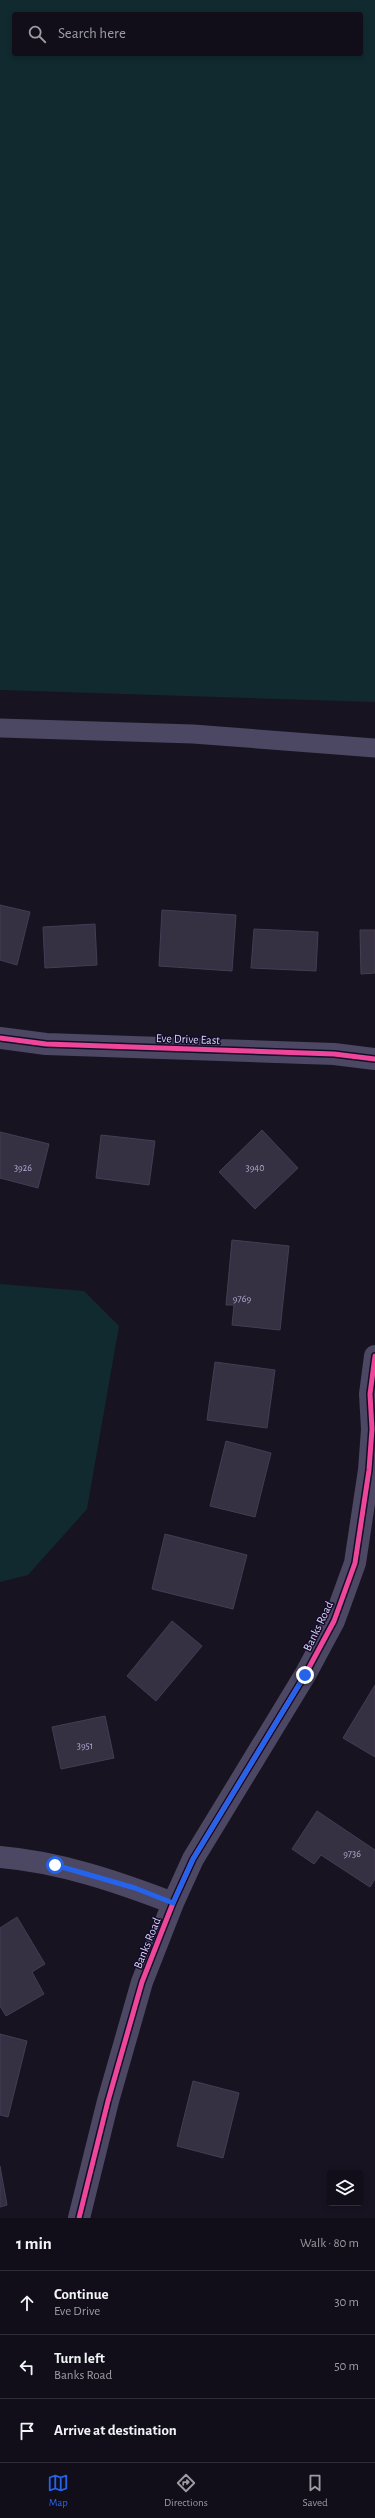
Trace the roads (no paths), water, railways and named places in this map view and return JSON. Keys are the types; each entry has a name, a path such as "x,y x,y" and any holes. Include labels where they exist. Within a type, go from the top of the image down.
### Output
{"street":[{"name":"Eve Drive East","path":"0,1038 46,1044 334,1054 375,1059"},
{"name":"Banks Road","path":"79,2218 108,2101 142,1982 173,1903 193,1859 297,1688 334,1621 356,1555 369,1470 372,1429 370,1394 375,1356"},
{"path":"0,1857 55,1865 135,1888 173,1903"}],"lane":[{"path":"0,728 193,734 375,748"}]}
